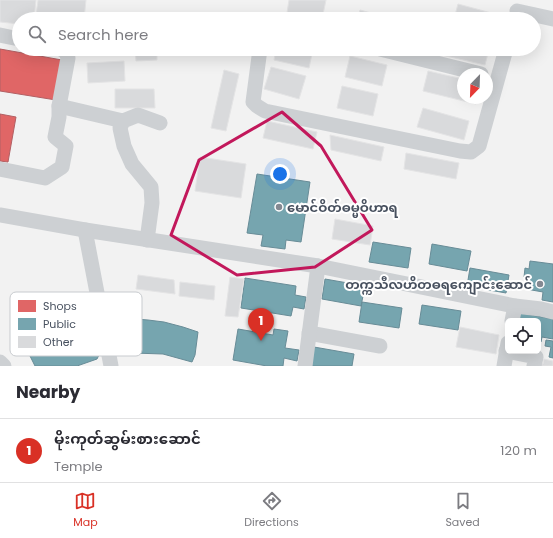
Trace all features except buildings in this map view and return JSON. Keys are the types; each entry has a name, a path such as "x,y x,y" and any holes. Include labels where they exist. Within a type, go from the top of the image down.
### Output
{"street":[{"path":"541,17 553,20"},
{"path":"0,35 12,38"},
{"path":"0,169 44,178 62,167 66,146 55,137 67,56"},
{"path":"259,56 253,102 265,111 471,152 480,146 488,104"},
{"path":"408,56 457,68"},
{"path":"493,77 503,56"},
{"path":"59,106 123,121 138,116 160,123"},
{"path":"123,121 120,128 124,146 132,164 151,188 152,203 147,240"},
{"path":"0,215 147,240 318,266 516,306 553,312"},
{"path":"85,230 97,292"},
{"path":"305,366 318,266"},
{"path":"513,318 516,306"},
{"path":"310,333 380,346"},
{"path":"514,354 536,357 534,366"},
{"path":"109,356 111,366"},
{"path":"0,362 4,366"}],"highlighted area":[{"path":"282,112 321,146 372,230 315,267 237,275 171,235 199,160"}],"place":[{"name":"မောင်ဝိတ်ဓမ္မဝိဟာရ","path":"279,207"},
{"name":"တက္ကသီလဟိတဓရကျောင်းဆောင်","path":"540,284"},
{"name":"မိုးကုတ်ဆွမ်းစားဆောင်","path":"261,341"}]}
